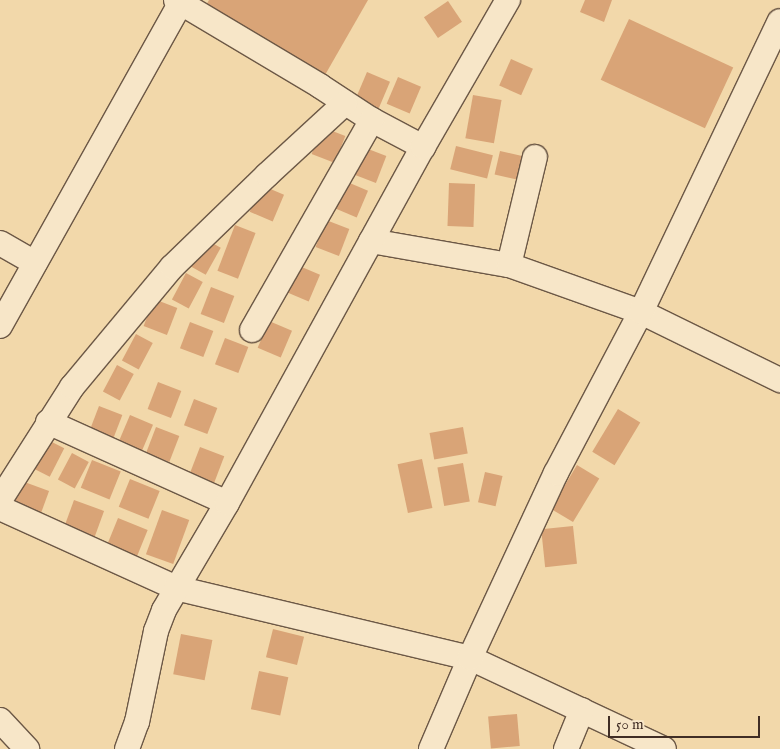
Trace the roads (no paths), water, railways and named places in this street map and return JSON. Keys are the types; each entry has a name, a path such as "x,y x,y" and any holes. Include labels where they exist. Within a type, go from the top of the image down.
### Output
{"street":[{"path":"127,749 137,722 156,631 176,588 227,503 423,147 508,0"},
{"path":"0,326 180,1 372,120 423,147"},
{"path":"431,749 470,658 556,472 641,312 780,20"},
{"path":"0,500 72,387 172,267 267,175 346,103"},
{"path":"252,330 372,120"},
{"path":"509,265 535,157"},
{"path":"371,241 509,265 641,312 780,380"},
{"path":"0,243 35,263"},
{"path":"48,422 227,503"},
{"path":"0,508 176,588 470,658 664,749"},
{"path":"566,749 582,710"},
{"path":"0,720 27,749"}]}
